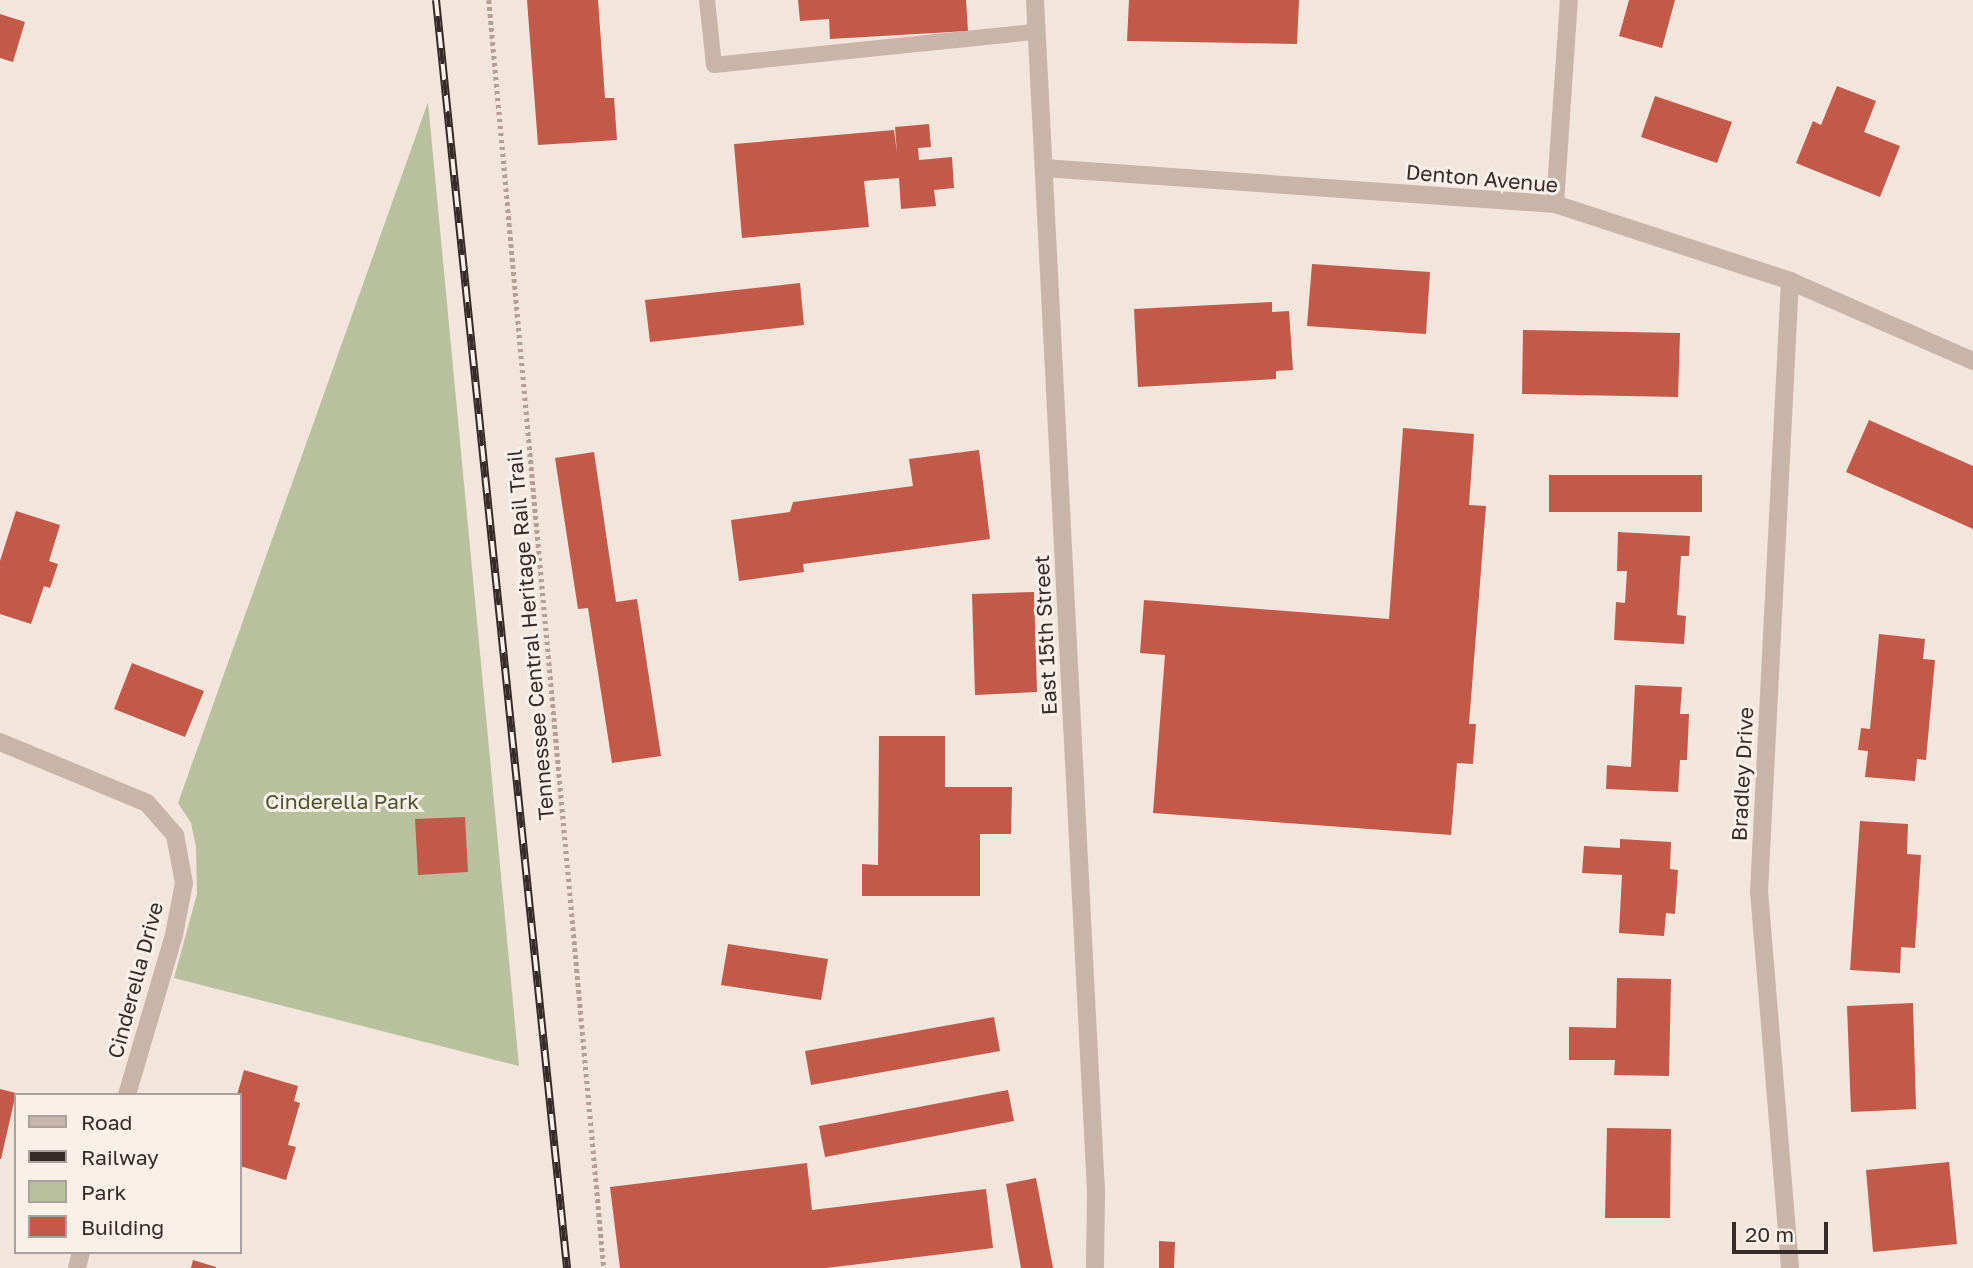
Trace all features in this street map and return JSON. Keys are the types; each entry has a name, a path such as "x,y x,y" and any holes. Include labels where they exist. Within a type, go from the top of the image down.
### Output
{"street":[{"name":"East 15th Street","path":"1035,0 1096,1192 1096,1268"},
{"path":"1555,204 1569,0"},
{"name":"Denton Avenue","path":"1044,168 1555,204 1790,281 1973,361"},
{"name":"Bradley Drive","path":"1790,281 1759,892 1790,1268"},
{"name":"Cinderella Drive","path":"0,742 147,803 174,835 184,883 174,935 128,1093"}],"lane":[{"path":"707,0 714,65 1036,32"}],"path":[{"name":"Tennessee Central Heritage Rail Trail","path":"489,0 604,1268"}],"green space":[{"name":"Cinderella Park","path":"428,102 519,1066 174,978 197,894 196,847 191,823 178,803"}],"building":[{"path":"527,0 598,0 605,98 614,98 617,140 538,145"},
{"path":"798,0 966,0 968,31 830,39 829,19 800,21"},
{"path":"1129,0 1299,0 1297,44 1127,41"},
{"path":"1629,0 1675,0 1662,48 1619,36"},
{"path":"0,14 25,22 13,62 0,58"},
{"path":"1837,86 1876,101 1864,132 1900,146 1880,197 1796,163 1813,121 1821,125"},
{"path":"1655,96 1732,122 1717,163 1641,137"},
{"path":"929,124 931,147 918,148 919,160 952,157 954,188 934,190 936,206 901,209 899,178 864,181 869,227 742,238 734,144 894,130 897,153 895,127"},
{"path":"1312,264 1430,272 1426,334 1307,326"},
{"path":"800,283 804,325 650,342 645,300"},
{"path":"1272,302 1272,312 1289,311 1293,370 1276,371 1276,379 1138,387 1134,309"},
{"path":"1523,330 1680,333 1678,397 1522,394"},
{"path":"1869,420 1973,466 1973,529 1846,472"},
{"path":"1403,428 1474,434 1469,505 1486,506 1469,724 1476,724 1473,764 1457,763 1451,835 1153,813 1165,655 1140,653 1144,600 1389,619"},
{"path":"979,450 990,539 803,564 804,572 739,581 731,520 790,512 793,502 913,486 909,459"},
{"path":"594,452 616,602 637,599 661,756 612,763 588,608 578,609 555,458"},
{"path":"1549,475 1702,475 1702,512 1549,512"},
{"path":"16,511 60,525 49,561 58,564 50,588 44,586 31,624 0,614 0,561"},
{"path":"1618,532 1690,536 1689,556 1681,556 1677,615 1686,616 1684,644 1614,640 1616,602 1625,603 1627,571 1617,571"},
{"path":"1034,592 1037,692 975,695 972,594"},
{"path":"1879,634 1925,639 1923,659 1935,660 1926,760 1917,759 1915,781 1865,777 1868,751 1858,750 1861,728 1870,729"},
{"path":"132,663 204,691 185,737 114,709"},
{"path":"1635,685 1682,687 1680,714 1689,714 1687,760 1680,760 1678,792 1606,789 1607,765 1631,767"},
{"path":"879,736 945,736 945,787 1012,787 1011,834 980,834 980,896 862,896 862,864 878,865"},
{"path":"465,817 468,872 418,875 415,819"},
{"path":"1860,821 1908,824 1907,854 1921,855 1915,948 1901,947 1900,973 1850,970"},
{"path":"1620,839 1671,842 1670,869 1678,870 1675,914 1666,913 1664,936 1619,933 1622,875 1582,873 1584,846 1620,848"},
{"path":"728,944 828,959 821,1000 721,985"},
{"path":"1617,978 1671,979 1669,1076 1614,1075 1615,1060 1569,1060 1569,1027 1616,1028"},
{"path":"1913,1003 1916,1109 1851,1112 1847,1006"},
{"path":"994,1017 1000,1051 811,1085 805,1051"},
{"path":"244,1070 298,1086 294,1101 300,1103 288,1145 296,1147 286,1180 242,1167 242,1093 238,1093"},
{"path":"0,1089 16,1093 0,1159"},
{"path":"1008,1090 1014,1121 825,1157 819,1126"},
{"path":"1607,1128 1671,1129 1670,1218 1605,1218"},
{"path":"1949,1162 1957,1244 1873,1252 1866,1170"},
{"path":"807,1163 812,1210 986,1189 993,1248 826,1268 620,1268 610,1187"},
{"path":"1036,1178 1053,1268 1021,1268 1006,1184"},
{"path":"1159,1241 1175,1242 1174,1268 1159,1268"},
{"path":"193,1260 216,1267 216,1268 191,1268"}],"railway":[{"path":"436,0 567,1268"}]}
